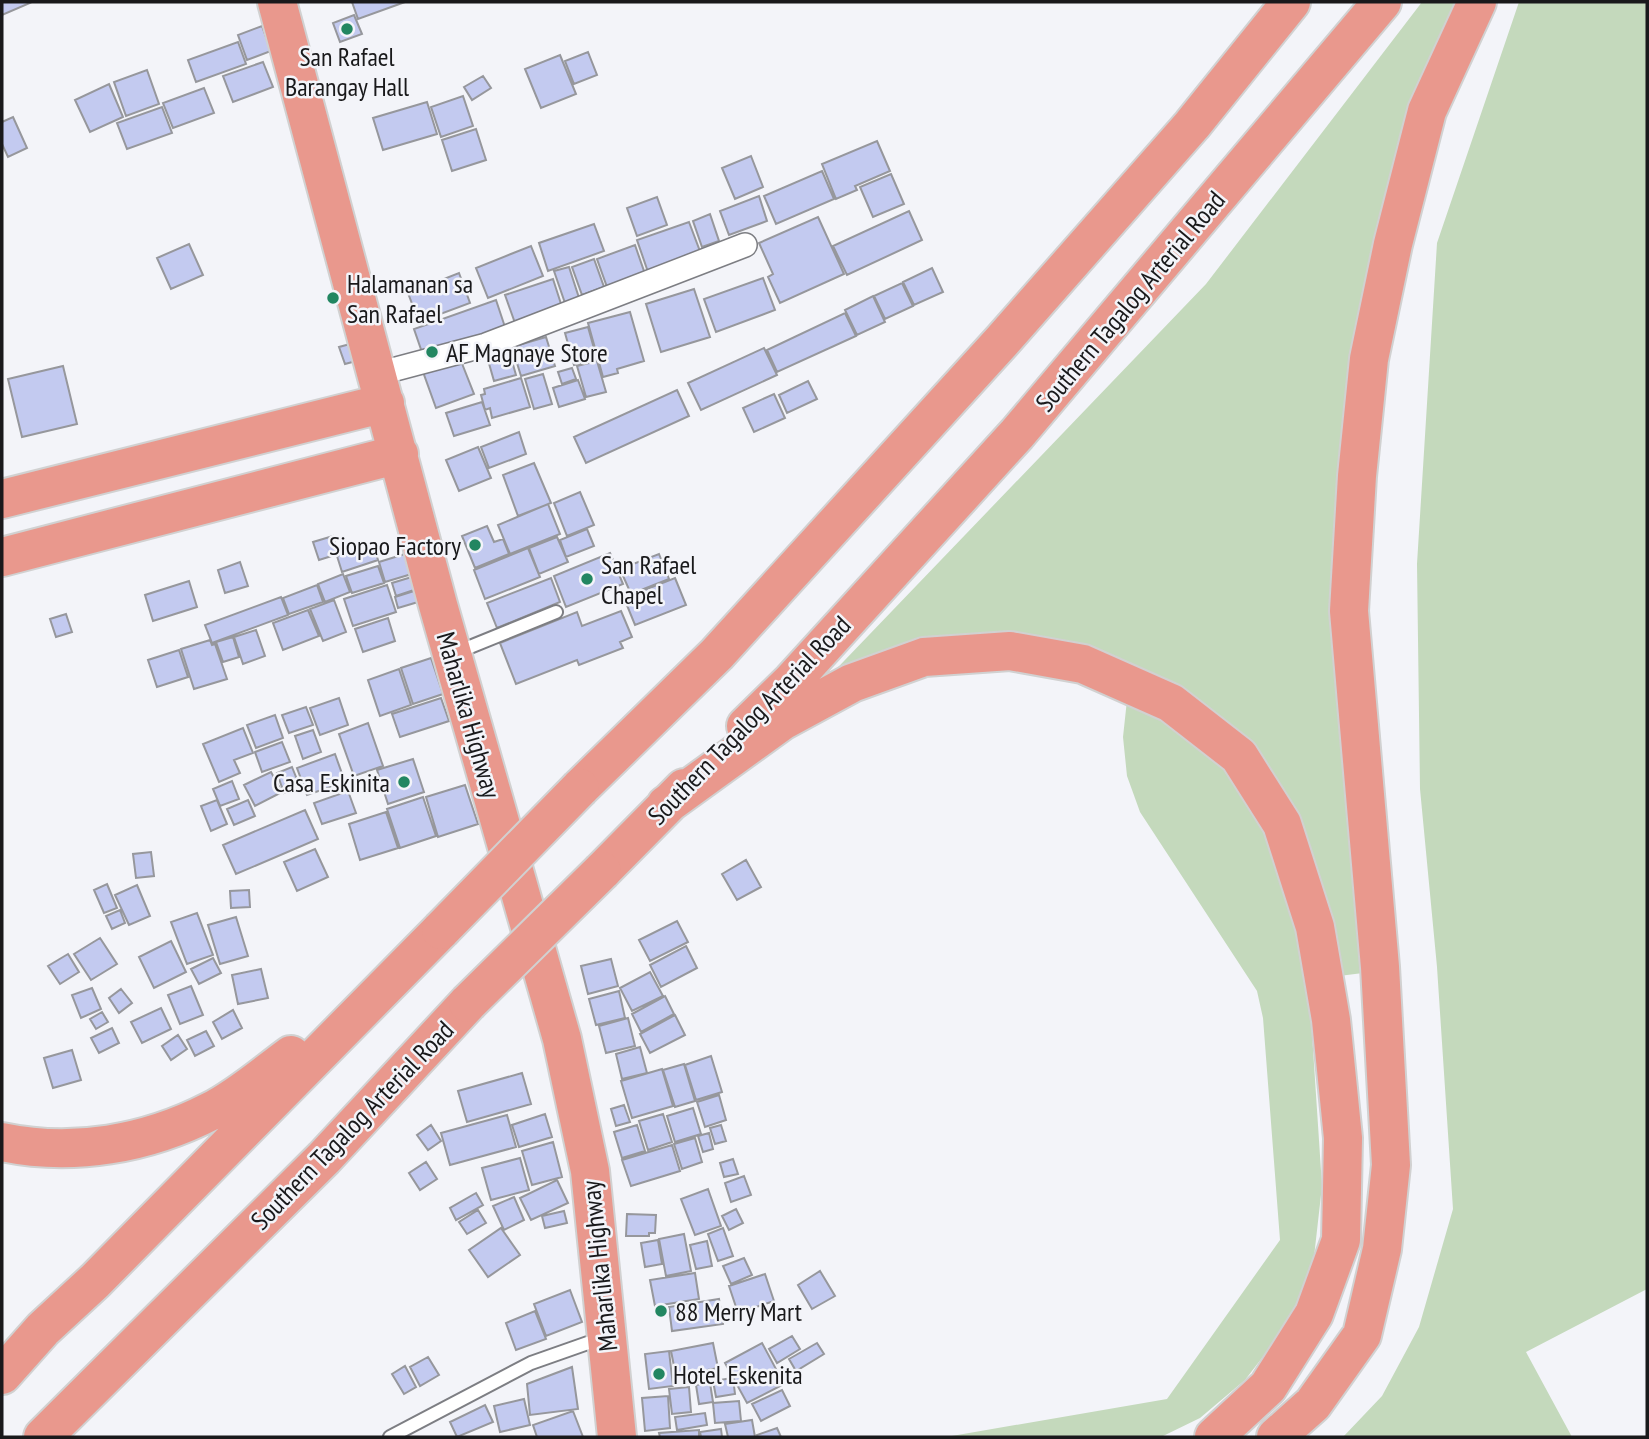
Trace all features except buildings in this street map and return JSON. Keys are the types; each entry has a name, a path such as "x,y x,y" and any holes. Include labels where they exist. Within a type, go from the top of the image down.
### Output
{"highway":[{"name":"Maharlika Highway","path":"277,2 452,654 562,1039 590,1171 617,1437"},
{"path":"11,1364 580,788 717,654 993,351 1192,125 1291,2"},
{"name":"Southern Tagalog Arterial Road","path":"43,1437 324,1158 468,1003 792,681 1017,434 1382,2"},
{"path":"1276,1437 1313,1404 1362,1335 1382,1249 1391,1165 1380,967 1349,611 1357,476 1369,359 1393,244 1427,111 1477,2"},
{"path":"2,499 381,389"},
{"path":"2,557 399,454"},
{"path":"666,805 782,721 852,683 924,657 1010,651 1083,664 1171,703 1239,756 1282,824 1315,927 1331,1020 1343,1138 1340,1240 1314,1314 1268,1387 1214,1437"},
{"path":"2,1142 48,1148 88,1148 166,1132 214,1110 379,994"}],"street":[{"path":"381,389 486,345 745,245"}],"lane":[{"path":"452,654 556,612"},
{"path":"390,1437 531,1363 606,1337"}],"green space":[{"path":"1422,2 1465,2 1354,353 1363,973 1339,976 1221,732 1031,641 820,686 1206,284"},
{"path":"1519,2 1647,2 1647,1289 1526,1352 1572,1437 1343,1437 1382,1396 1419,1327 1453,1209 1437,967 1420,789 1417,564 1437,243"},
{"path":"1127,700 1189,733 1240,780 1275,828 1305,927 1322,1186 1314,1257 1289,1323 1245,1380 1200,1418 1161,1437 946,1437 1167,1399 1280,1240 1263,1018 1257,991 1140,812 1127,776 1123,737"}],"place":[{"name":"San Rafael Barangay Hall","path":"347,29"},
{"name":"Halamanan sa San Rafael","path":"333,298"},
{"name":"AF Magnaye Store","path":"432,352"},
{"name":"Siopao Factory","path":"475,545"},
{"name":"San Rafael Chapel","path":"587,579"},
{"name":"Casa Eskinita","path":"404,782"},
{"name":"88 Merry Mart","path":"661,1311"},
{"name":"Hotel Eskenita","path":"659,1374"}]}
